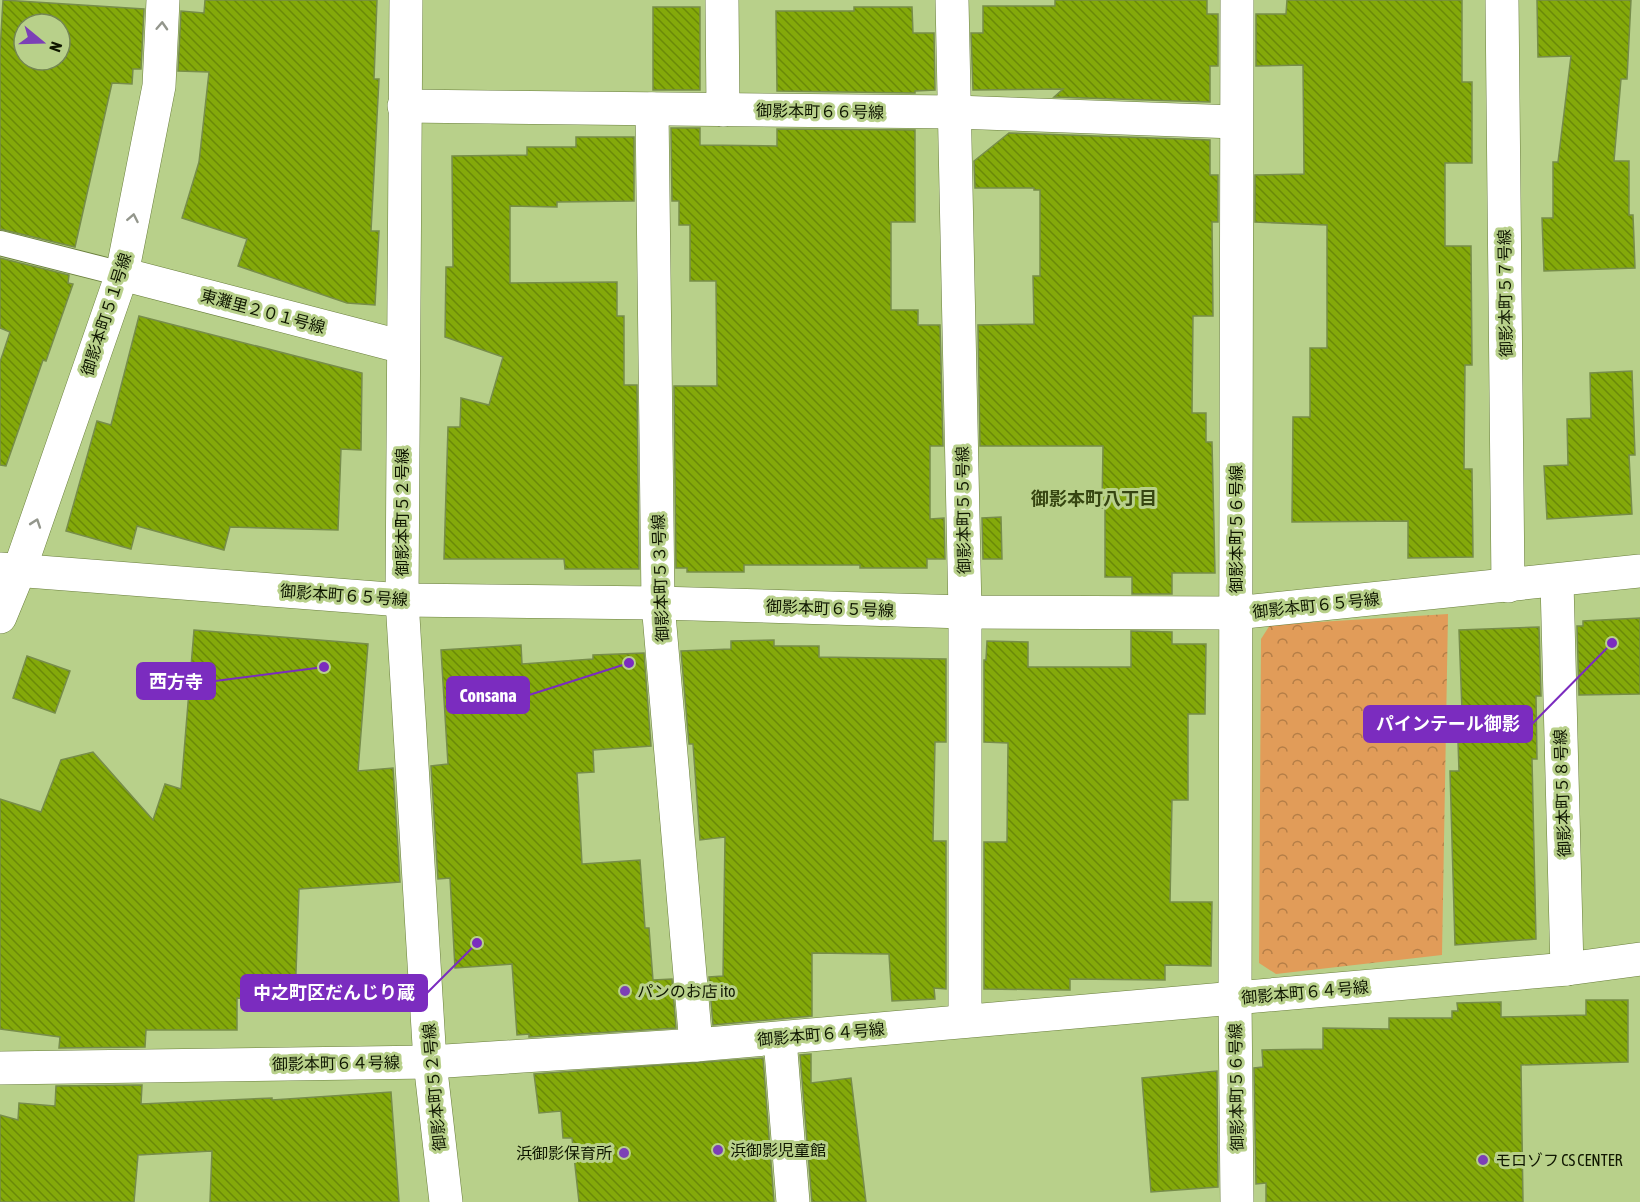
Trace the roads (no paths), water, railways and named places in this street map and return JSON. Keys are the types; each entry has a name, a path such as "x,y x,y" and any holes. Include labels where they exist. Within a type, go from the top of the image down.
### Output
{"street":[{"name":"御影本町５１号線","path":"0,617 10,570 122,274 159,86 163,0"},
{"name":"御影本町５２号線","path":"406,0 402,600 430,1062 446,1202"},
{"path":"722,0 723,110"},
{"name":"御影本町５５号線","path":"952,0 965,612 965,1021"},
{"name":"御影本町５６号線","path":"1237,0 1235,999 1237,1202"},
{"name":"御影本町５７号線","path":"1502,0 1508,586"},
{"name":"御影本町６６号線","path":"404,106 955,112 1236,122"},
{"name":"御影本町５３号線","path":"652,109 658,603 696,1045"},
{"name":"東灘里２０１号線","path":"122,274 403,347"},
{"name":"御影本町６５号線","path":"10,570 402,600 658,603 965,612 1236,613 1557,582 1640,571"},
{"name":"御影本町５８号線","path":"1557,582 1567,969"},
{"name":"御影本町６４号線","path":"0,1068 430,1062 696,1045 1567,969 1640,959"},
{"path":"780,1039 793,1202"}],"lane":[{"path":"0,243 122,274"}],"place":[{"name":"パインテール御影","path":"1612,643"},
{"name":"Consana","path":"629,663"},
{"name":"西方寺","path":"324,667"},
{"name":"中之町区だんじり蔵","path":"477,943"},
{"name":"パンのお店 ito","path":"625,991"},
{"name":"浜御影児童館","path":"718,1150"},
{"name":"浜御影保育所","path":"624,1153"},
{"name":"モロゾフ CS CENTER","path":"1483,1160"}],"district":[{"name":"御影本町八丁目","path":"1094,499"}]}
